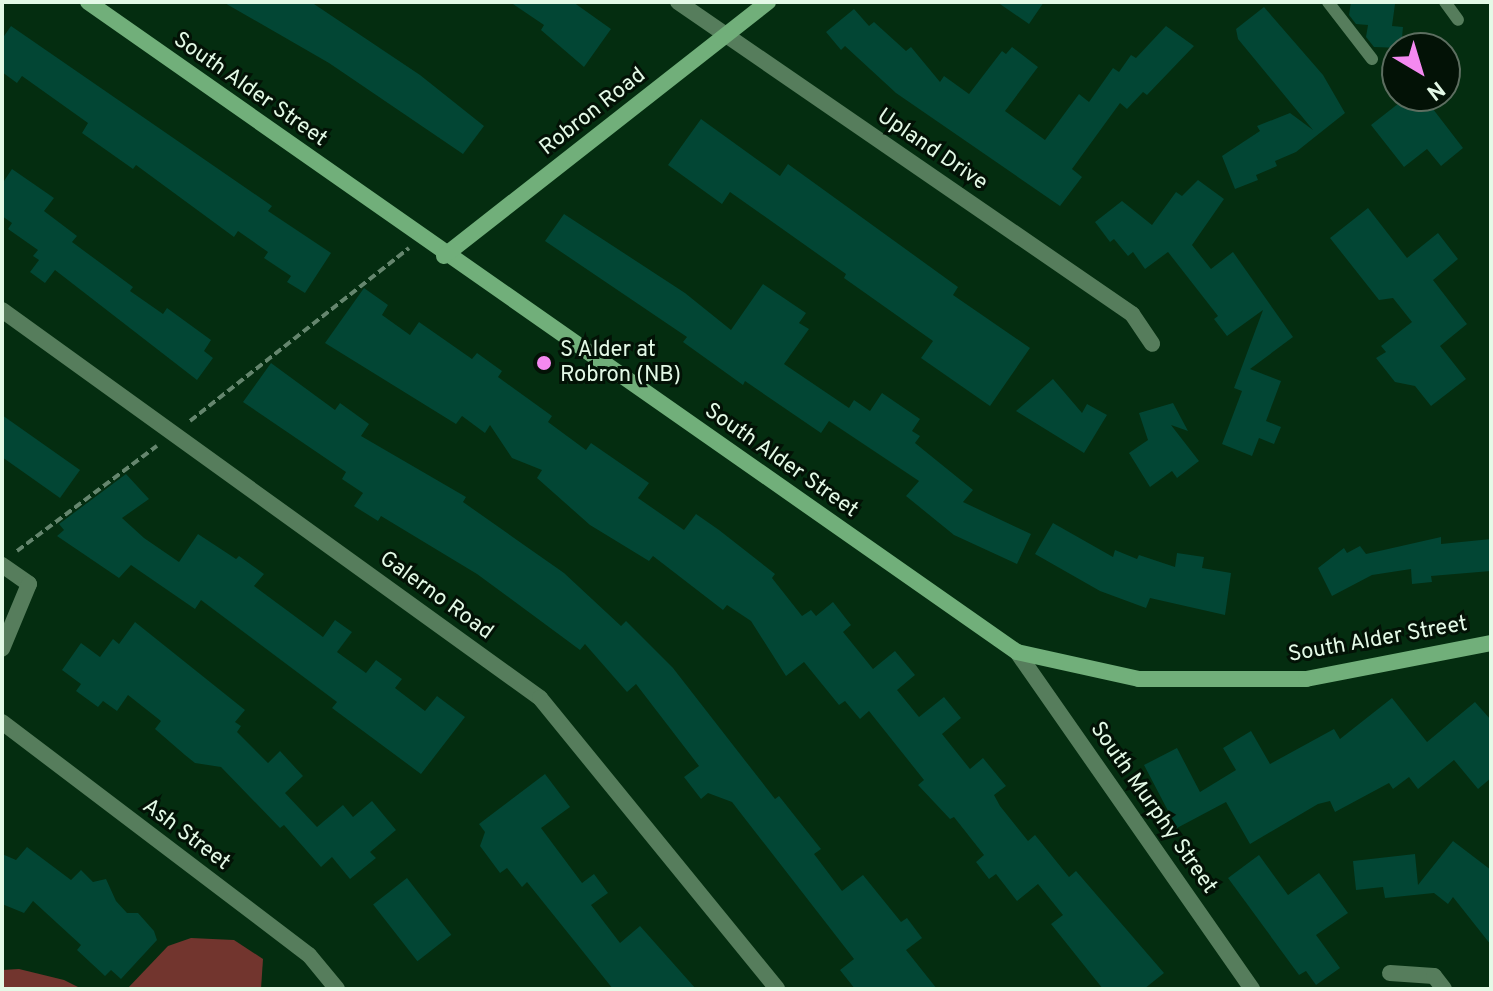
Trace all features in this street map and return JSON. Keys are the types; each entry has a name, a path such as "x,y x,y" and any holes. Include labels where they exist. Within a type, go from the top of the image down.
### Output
{"street":[{"name":"South Alder Street","path":"88,2 444,256 1017,652 1139,679 1306,679 1491,643"},
{"name":"Upland Drive","path":"678,2 1132,314 1152,344"},
{"name":"Robron Road","path":"444,256 768,2"},
{"name":"Galerno Road","path":"2,310 540,698 777,989"},
{"path":"2,649 29,584 8,559"},
{"name":"South Murphy Street","path":"1017,652 1245,986"},
{"name":"Ash Street","path":"2,722 309,955 337,989"},
{"path":"1390,973 1434,976 1444,989"}],"lane":[{"path":"1328,2 1372,59"},
{"path":"1445,2 1458,20"}],"path":[{"path":"8,559 174,434 421,239"}],"shaded area":[{"path":"191,938 234,940 263,959 261,989 127,989 168,946"},
{"path":"19,969 64,980 82,989 2,989 2,970"}],"building":[{"path":"223,2 311,2 420,75 484,126 463,154 329,63"},
{"path":"510,2 573,2 611,29 584,67 541,30 544,25"},
{"path":"997,2 1044,2 1029,24"},
{"path":"1351,2 1395,4 1392,26 1403,27 1403,32 1381,32 1381,47 1374,47 1366,37 1368,25 1356,24 1349,15"},
{"path":"1264,7 1323,75 1345,113 1296,152 1275,161 1277,166 1256,175 1258,180 1235,189 1222,156 1260,131 1257,126 1290,113 1313,130 1238,39 1236,29"},
{"path":"854,9 869,26 874,22 906,51 911,47 940,82 944,76 969,94 1002,51 1006,54 1012,47 1038,67 1005,111 1045,140 1079,94 1089,102 1113,68 1119,72 1131,55 1136,58 1166,26 1194,46 1147,95 1143,92 1127,109 1120,103 1072,169 1082,177 1060,206 896,93 845,46 841,50 826,32"},
{"path":"11,26 272,206 268,211 331,253 305,293 287,282 291,276 264,258 268,252 238,231 234,237 136,165 133,169 82,133 88,123 22,76 17,83 2,72 2,39"},
{"path":"1388,112 1435,112 1463,148 1441,166 1427,149 1404,167 1371,125"},
{"path":"701,119 780,176 788,164 958,287 953,295 1030,348 990,406 921,358 933,341 844,278 846,274 730,192 722,204 668,165"},
{"path":"12,169 54,198 44,211 77,236 72,242 133,287 130,291 163,314 167,308 211,340 204,351 213,358 197,380 55,270 45,283 30,272 39,260 33,256 38,250 8,229 12,223 2,216 2,184"},
{"path":"1198,180 1224,199 1192,245 1211,269 1233,252 1293,337 1250,369 1281,381 1266,421 1281,427 1274,444 1259,438 1252,456 1222,444 1242,391 1234,388 1263,310 1227,336 1214,319 1218,316 1168,252 1145,269 1133,252 1128,256 1114,239 1110,242 1095,222 1122,201 1152,225 1176,192 1182,196"},
{"path":"1368,208 1407,258 1438,233 1458,259 1433,280 1467,324 1440,346 1466,379 1431,406 1415,386 1395,382 1376,358 1386,352 1381,346 1412,322 1393,298 1379,300 1330,238"},
{"path":"564,214 685,293 731,330 763,284 806,313 799,323 809,329 784,364 849,408 854,400 870,411 882,393 920,419 912,431 920,436 915,443 973,490 963,502 1031,534 1017,564 954,535 906,496 919,481 829,421 821,433 745,381 743,385 683,342 687,337 545,241"},
{"path":"364,288 388,305 382,315 410,335 419,322 472,359 477,353 502,371 498,377 552,416 548,422 586,450 591,443 649,483 638,498 684,530 696,514 719,530 775,574 772,578 802,616 811,610 816,616 833,602 851,625 843,632 873,669 895,651 915,675 897,690 919,717 944,697 961,718 942,734 970,769 983,758 1006,786 994,795 1028,841 1035,835 1069,877 1076,871 1164,973 1144,989 1103,989 1051,924 1063,915 1038,884 1017,901 996,874 989,879 976,862 984,855 954,817 950,819 918,785 924,780 869,711 860,719 845,701 839,705 804,662 786,676 751,621 727,605 723,610 653,556 649,561 590,525 537,478 542,470 512,458 490,425 485,433 462,416 456,424 325,343"},
{"path":"271,363 335,410 340,403 369,424 361,436 466,497 463,502 564,573 621,626 626,621 673,668 775,799 779,796 821,849 814,854 842,891 863,875 901,922 907,918 922,938 906,950 937,989 855,989 840,970 854,959 732,802 708,793 701,799 684,777 699,766 636,684 627,692 585,644 580,650 477,574 381,516 378,521 354,506 363,493 342,479 346,472 243,402"},
{"path":"1053,379 1082,413 1087,404 1107,415 1084,453 1016,411"},
{"path":"1173,403 1188,431 1171,425 1199,461 1177,478 1172,471 1150,487 1129,453 1148,440 1139,413"},
{"path":"2,415 80,470 60,498 2,457"},
{"path":"126,474 149,499 122,518 144,538 179,562 198,534 236,559 239,556 264,574 254,586 323,637 335,620 352,632 337,652 366,673 376,660 402,679 395,688 425,711 437,696 465,717 421,774 332,708 337,702 201,600 195,609 131,565 119,578 57,536 64,530 59,524"},
{"path":"1053,523 1113,557 1115,550 1137,559 1139,555 1175,567 1177,553 1204,557 1202,568 1231,573 1225,615 1150,598 1146,608 1100,591 1035,554"},
{"path":"1441,537 1441,544 1491,539 1491,571 1431,576 1432,582 1412,584 1411,569 1372,575 1332,596 1318,568 1344,548 1347,553 1360,546 1366,554"},
{"path":"135,622 245,710 235,722 241,726 237,732 268,763 280,751 303,776 285,793 317,827 343,805 353,817 372,801 396,830 370,852 376,858 350,879 332,857 321,867 284,825 280,828 221,767 195,763 155,729 161,721 128,695 117,711 103,701 98,707 76,691 81,684 62,670 81,643 100,657 113,639 119,644"},
{"path":"1392,698 1427,742 1475,702 1491,720 1491,778 1478,789 1454,760 1418,789 1409,777 1393,789 1389,783 1335,812 1330,801 1318,804 1250,844 1226,802 1177,828 1144,765 1177,748 1200,792 1236,770 1223,748 1251,731 1270,764 1334,729 1340,739"},
{"path":"545,774 570,807 541,828 582,883 594,874 608,893 591,905 620,943 640,926 696,989 613,989 527,882 522,887 507,868 500,873 480,846 485,832 479,824"},
{"path":"1453,841 1491,870 1491,945 1453,897 1448,904 1434,893 1385,898 1383,887 1356,890 1353,861 1415,854 1418,885"},
{"path":"27,847 71,880 81,870 93,882 106,879 116,901 127,913 138,913 154,931 157,940 121,979 111,970 105,976 77,950 81,945 33,901 24,913 2,904 2,854 16,860"},
{"path":"1259,855 1288,895 1319,873 1348,913 1316,935 1340,968 1316,985 1306,971 1299,975 1228,878"},
{"path":"407,878 451,935 417,961 373,904"}],"place":[{"name":"S Alder at Robron (NB)","path":"544,363"}]}
